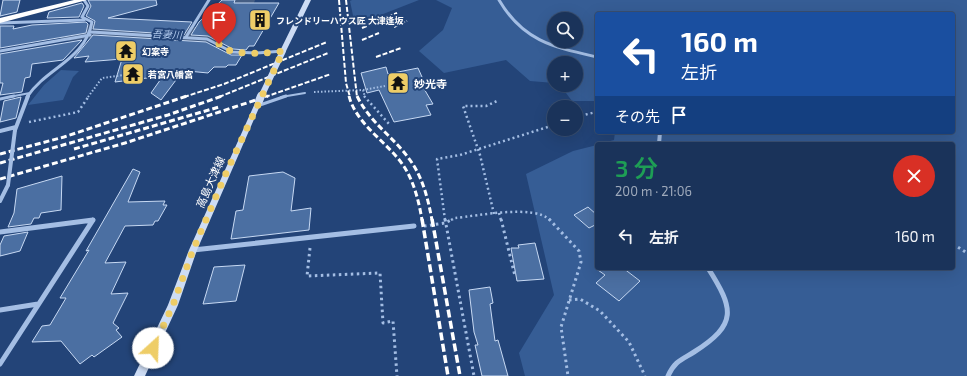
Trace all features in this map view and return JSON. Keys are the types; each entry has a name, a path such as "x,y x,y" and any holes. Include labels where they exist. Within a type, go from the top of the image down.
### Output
{"highway":[{"path":"0,22 83,0"}],"main road":[{"name":"高島大津線","path":"139,376 173,305 193,250 258,104 308,0"}],"street":[{"path":"83,0 88,6 82,17 85,20"},
{"path":"186,36 190,32 209,0"},
{"path":"499,0 506,14 517,26 532,37 550,44 595,56"},
{"path":"0,22 85,20 92,22 91,32 77,52 30,92 15,129 8,184 0,200"},
{"path":"0,51 91,32 186,36 206,39 232,52 256,53 283,51"},
{"path":"0,131 15,129"},
{"path":"0,232 93,220 0,364"},
{"path":"193,250 414,226"},
{"path":"668,376 673,365 713,340 724,326 729,310 723,291 709,270"},
{"path":"0,310 38,304"}],"lane":[{"path":"0,99 30,92"},
{"path":"258,104 282,97 305,93"}],"path":[{"path":"30,122 78,112 102,78 124,75"},
{"path":"305,93 363,90 385,86"},
{"path":"363,90 364,96 390,125"},
{"path":"494,214 480,155 463,106 486,106 497,101"},
{"path":"583,115 595,112"},
{"path":"474,376 445,223 437,160 547,127"},
{"path":"414,226 445,223 455,218 499,213 534,212 546,216 579,251 581,262 568,300 561,327 568,376"},
{"path":"499,213 514,276"},
{"path":"311,237 307,276 380,273 383,323 393,321 397,376"},
{"path":"955,245 967,253"},
{"path":"568,300 580,299 600,311 629,342 645,376"}],"shaded area":[{"path":"419,0 355,25 350,1"},
{"path":"436,0 967,0 967,376 525,376 519,353 554,295 526,174 573,151 595,146 595,270 955,270 955,142 606,142 614,140 615,134 955,134 955,12 595,12 595,101 571,100 565,92 583,92 583,56 547,56 547,82 530,81 506,60 444,73 419,51 443,30 452,8"},
{"path":"61,70 79,71 73,77 63,100 28,105 44,85"}],"building":[{"path":"3,0 20,0 17,12 0,16"},
{"path":"88,0 156,0 157,5 108,18 192,22 184,35 93,29 95,21 86,16 91,6"},
{"path":"222,0 235,0 234,3 279,3 254,46 249,46 246,50 233,49 208,36 191,35 199,22"},
{"path":"82,3 84,6 79,17 47,18 49,12"},
{"path":"86,22 88,24 86,33 0,48 0,26 14,26 13,29 32,25"},
{"path":"93,35 206,42 231,55 242,55 236,65 214,67 208,73 188,71 185,76 179,76 161,100 151,93 163,76 115,82 122,59 85,62 89,56 74,58"},
{"path":"82,40 63,60 32,64 30,77 25,78 22,92 0,95 3,83 0,83 0,54"},
{"path":"386,67 388,74 418,68 426,86 423,87 433,104 426,105 431,115 394,122 379,90 367,93 361,73"},
{"path":"21,97 16,118 0,122 4,101"},
{"path":"133,169 140,172 128,202 165,201 163,205 167,205 158,221 155,221 153,225 125,226 105,263 126,262 111,294 128,293 113,323 119,328 116,330 122,337 94,357 92,355 80,364 61,341 32,342 42,326 50,325 66,298 60,298 89,250 86,251"},
{"path":"283,172 295,178 291,211 311,208 309,230 231,239 236,211 243,210 249,176"},
{"path":"62,176 61,210 41,213 39,218 34,218 31,224 8,227 14,213 17,189"},
{"path":"588,207 595,213 595,225 589,228 574,215"},
{"path":"28,232 20,251 0,256 0,245 4,236"},
{"path":"535,243 544,279 517,281 511,248 519,248 518,245"},
{"path":"245,265 236,301 203,304 214,267"},
{"path":"598,270 626,270 640,281 619,301 596,283 605,275"},
{"path":"490,287 493,303 490,304 495,341 498,340 508,376 482,376 475,345 478,345 474,332 469,290"}],"waterway":[{"name":"吾妻川","path":"69,34 100,30 215,36 227,34 232,30 245,0"}],"railway":[{"path":"339,0 346,83 350,97"},
{"path":"346,0 357,97"},
{"path":"362,28 397,13"},
{"path":"394,27 407,21"},
{"path":"362,40 379,33"},
{"path":"184,97 224,84 327,42"},
{"path":"376,57 401,48"},
{"path":"219,97 328,53"},
{"path":"266,97 331,74"},
{"path":"0,163 168,115 222,96"},
{"path":"349,96 358,115 407,171 416,192 422,220"},
{"path":"357,96 375,122 397,144 415,167 429,204 432,220"},
{"path":"0,154 64,137 184,97"},
{"path":"0,179 125,143 266,97"},
{"path":"74,149 219,107"},
{"path":"422,219 448,376"},
{"path":"432,219 460,376"}],"place":[{"name":"フレンドリーハウス匠 大津逢坂","path":"260,20"},
{"name":"幻案寺","path":"126,51"},
{"name":"若宮八幡宮","path":"133,74"},
{"name":"妙光寺","path":"398,83"}],"route":[{"path":"153,348 173,305 193,250 227,171 283,51 256,53 232,52 222,48 219,44"}]}
